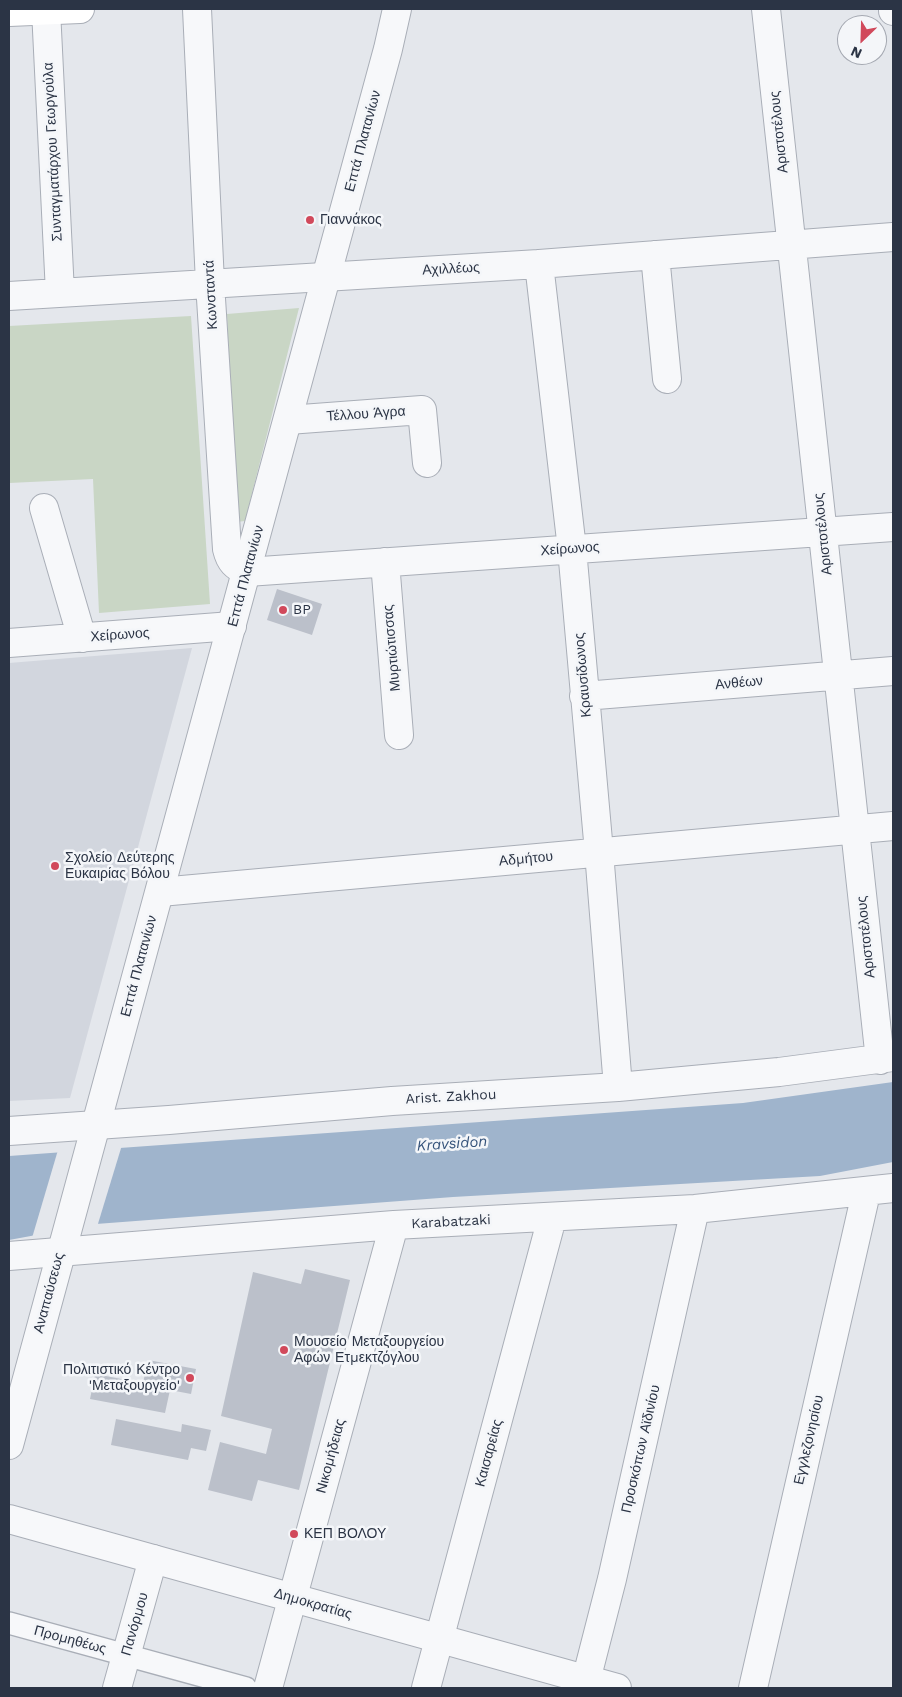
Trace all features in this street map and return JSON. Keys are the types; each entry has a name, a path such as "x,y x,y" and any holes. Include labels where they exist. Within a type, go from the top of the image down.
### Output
{"main road":[{"path":"9,12 80,9"}],"street":[{"name":"Κωνσταντά","path":"197,9 210,284 227,549 229,560 235,566 247,572"},
{"name":"Επτά Πλατανίων","path":"94,1133 288,420 397,9"},
{"name":"Αριστοτέλους","path":"766,9 854,829 886,1059"},
{"name":"Συνταγματάρχου Γεωργούλα","path":"46,10 60,293"},
{"name":"Αχιλλέως","path":"9,296 539,264 893,237"},
{"path":"655,255 666,379"},
{"name":"Κραυσίδωνος","path":"539,264 572,549 618,1087"},
{"name":"Τέλλου Άγρα","path":"288,420 422,410 427,463"},
{"path":"44,508 82,638"},
{"name":"Χείρωνος","path":"247,572 893,527"},
{"name":"Μυρτιώτισσας","path":"385,562 399,735"},
{"name":"Χείρωνος","path":"9,643 232,626"},
{"name":"Ανθέων","path":"584,696 893,671"},
{"name":"Αδμήτου","path":"160,892 893,826"},
{"name":"Arist. Zakhou","path":"9,1131 94,1133 392,1100 618,1087 886,1059"},
{"name":"Αναπαύσεως","path":"9,1445 94,1133"},
{"name":"Karabatzaki","path":"9,1256 62,1247 394,1225 552,1218 695,1208 866,1193 893,1188"},
{"name":"Εγγλεζονησίου","path":"753,1688 866,1193"},
{"name":"Προσκόπων Αϊδινίου","path":"585,1684 612,1578 695,1208"},
{"name":"Καισαρείας","path":"426,1688 552,1218"},
{"name":"Νικομήδειας","path":"268,1688 394,1225"},
{"name":"Δημοκρατίας","path":"9,1519 439,1639 585,1684 617,1688"},
{"name":"Πανόρμου","path":"117,1688 153,1559"},
{"name":"Προμηθέως","path":"9,1623 246,1688"}],"shaded area":[{"path":"192,648 70,1098 9,1101 9,663"}],"green space":[{"path":"299,308 245,521 236,522 227,314"},
{"path":"191,316 210,604 99,613 93,479 9,483 9,326"}],"water":[{"name":"Kravsidon","path":"893,1082 893,1162 820,1176 453,1197 96,1224 9,1240 9,1156 743,1103"}],"pier":[{"path":"122,1145 97,1227 32,1238 58,1150"}],"building":[{"path":"277,589 322,604 312,635 267,620"},
{"name":"Μουσείο Μεταξουργείου Αφών Ετμεκτζόγλου","path":"305,1269 350,1280 299,1490 258,1480 252,1501 208,1490 220,1442 266,1454 272,1429 221,1416 253,1272 301,1284"},
{"path":"148,1360 196,1369 191,1394 170,1390 165,1413 90,1399 95,1374 143,1383"},
{"path":"116,1419 181,1432 182,1424 211,1430 206,1451 191,1448 188,1460 111,1445"}],"place":[{"name":"Γιαννάκος","path":"310,220"},
{"name":"BP","path":"283,610"},
{"name":"Σχολείο Δεύτερης Ευκαιρίας Βόλου","path":"55,866"},
{"name":"Μουσείο Μεταξουργείου Αφών Ετμεκτζόγλου","path":"284,1350"},
{"name":"Πολιτιστικό Κέντρο 'Μεταξουργείο'","path":"190,1378"},
{"name":"ΚΕΠ ΒΟΛΟΥ","path":"294,1534"}]}
